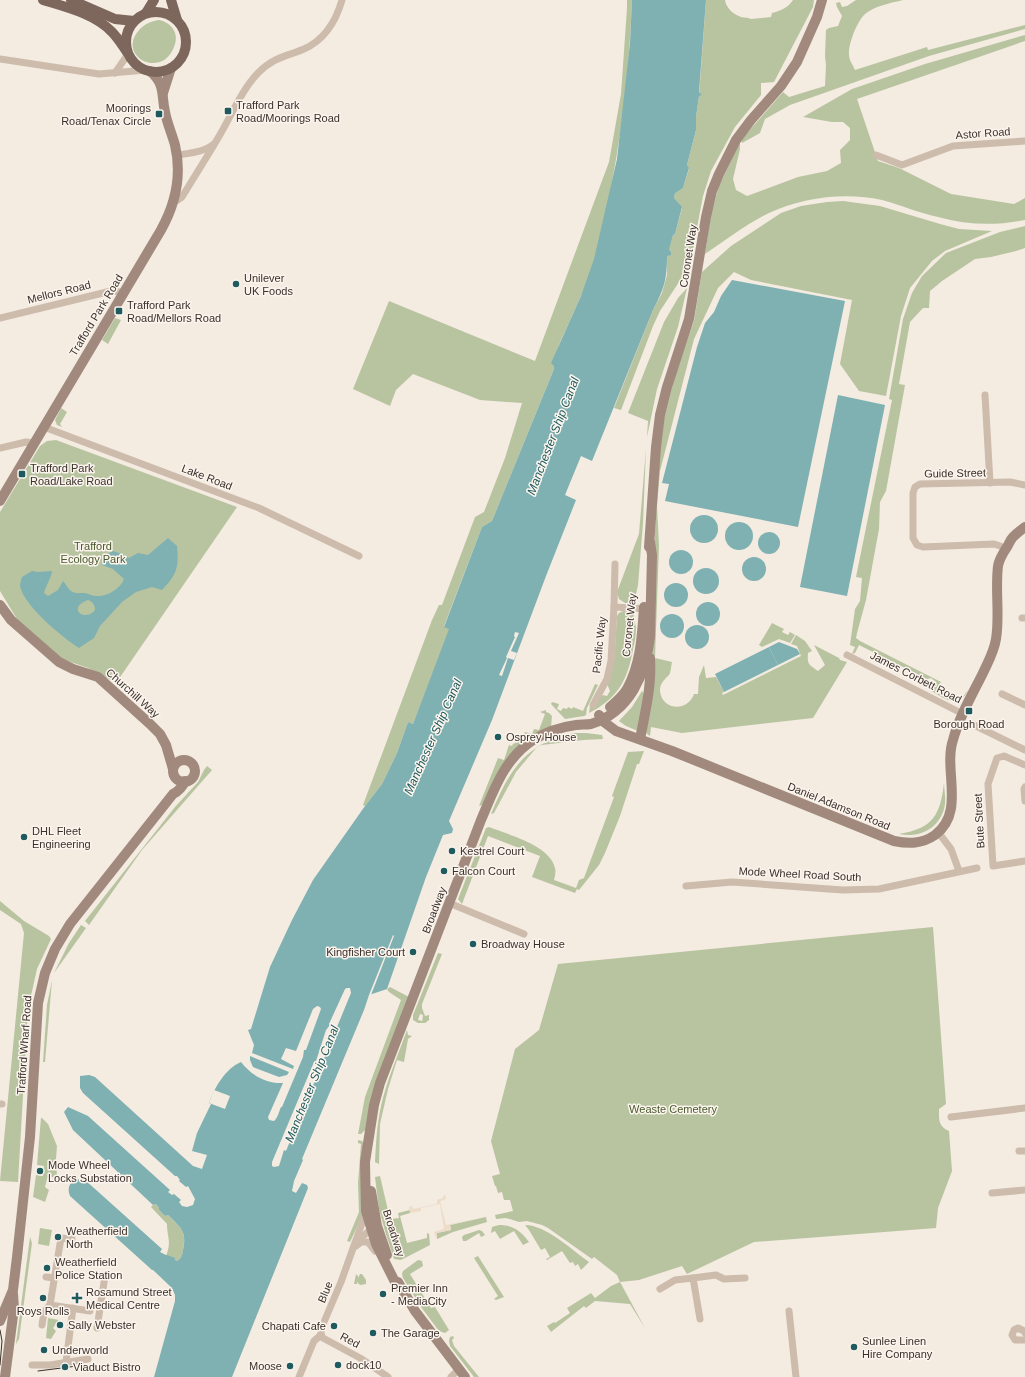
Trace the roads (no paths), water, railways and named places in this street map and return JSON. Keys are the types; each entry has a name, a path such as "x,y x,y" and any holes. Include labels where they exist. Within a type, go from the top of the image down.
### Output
{"main road":[{"path":"43,0 73,10 97,21 112,32 136,65 157,72 171,68 178,62 184,54 186,45 186,36 177,20 171,0"},
{"path":"71,0 115,19 134,21"},
{"path":"127,53 127,35 130,28 134,21 146,13 154,0"},
{"path":"146,13 166,13 177,20"}],"street":[{"name":"Trafford Park Road","path":"0,501 161,230 173,203 182,197 254,77 276,59 305,48 320,38 334,21 342,0"},
{"name":"Coronet Way","path":"598,713 625,702 638,685 649,648 647,556 650,542 656,446 660,415 667,387 687,328 693,303 712,191 736,140 751,120 781,86 797,62 817,18 822,0"},
{"path":"115,73 127,53"},
{"path":"0,60 99,74 148,70 159,80 165,112 177,155 178,182 173,203"},
{"path":"163,95 171,68"},
{"name":"Astor Road","path":"876,155 902,165 953,146 1025,141"},
{"path":"177,155 202,151 211,147 215,143"},
{"name":"Mellors Road","path":"0,318 111,291 120,292 123,294"},
{"path":"986,395 990,483"},
{"name":"Lake Road","path":"44,427 259,508 359,556"},
{"path":"0,448 26,442 34,443"},
{"name":"Guide Street","path":"1006,548 994,544 923,547 917,545 913,538 913,493 915,487 920,484 1010,482 1025,485"},
{"name":"James Corbett Road","path":"847,655 963,714 995,646 998,626 998,565 1012,538 1025,527"},
{"name":"Pacific Way","path":"598,713 611,661 615,564"},
{"name":"Churchill Way","path":"0,605 11,620 59,662 73,669 98,677 160,734 168,749 178,776"},
{"name":"Pacific Way","path":"614,607 647,608"},
{"name":"Coronet Way","path":"577,724 584,725 598,713 615,703 626,690 638,662 647,608"},
{"path":"640,739 646,712 648,693 650,662 649,648"},
{"path":"626,690 638,685 642,686 648,693"},
{"path":"1002,694 1025,705"},
{"name":"Daniel Adamson Road","path":"598,713 606,724 616,731 640,739 894,841 905,843 917,843 929,839 938,832 948,818 952,808 951,746 963,714"},
{"name":"Broadway","path":"397,1284 376,1244 366,1211 364,1180 365,1162 374,1105 380,1083 494,790 511,760 526,745 544,734 577,724"},
{"path":"972,724 1025,750"},
{"name":"Churchill Way","path":"168,749 183,760"},
{"name":"Bute Street","path":"1025,765 1004,756 997,758 988,784 993,866 1025,861"},
{"path":"183,760 193,764 195,770 191,779 178,776 177,763 183,760"},
{"name":"Trafford Wharf Road","path":"5,1377 4,1322 14,1304 13,1290 30,1137 37,1009 41,985 54,949 68,927 173,794 178,791 178,776"},
{"path":"1025,787 1025,801"},
{"path":"938,832 951,849 959,871"},
{"name":"Mode Wheel Road South","path":"686,886 732,882 843,890 879,889 977,868"},
{"path":"449,903 524,934"},
{"path":"951,1117 1025,1108"},
{"name":"Broadway","path":"368,1145 371,1194 377,1226 397,1284"},
{"name":"Broadway","path":"350,1255 360,1239 373,1226 367,1172 367,1164 369,1161"},
{"path":"992,1193 1025,1190"},
{"name":"Blue","path":"299,1377 314,1340 321,1335 321,1329 366,1211"},
{"path":"42,1325 44,1315 50,1305 61,1238 72,1239"},
{"name":"Broadway","path":"356,1245 363,1242 368,1242 370,1244 415,1311 462,1373"},
{"path":"660,1289 675,1280 716,1275 724,1279 745,1278"},
{"path":"97,1328 95,1312 105,1276"},
{"path":"46,1278 55,1278"},
{"path":"693,1278 700,1319"},
{"path":"50,1305 95,1312"},
{"path":"66,1362 73,1308"},
{"path":"789,1311 796,1377"},
{"path":"1025,1333 1018,1328 1012,1332 1015,1340 1025,1340"},
{"name":"Red","path":"321,1335 360,1358 388,1377"},
{"path":"32,1365 50,1365 88,1359"},
{"path":"451,1377 462,1373"}],"water":[{"name":"Manchester Ship Canal","path":"632,0 706,0 699,92 702,95 699,96 696,130 687,165 689,168 683,188 675,193 674,198 682,207 669,250 671,255 667,256 665,278 660,296 592,461 581,456 565,495 576,500 492,720 449,821 453,829 452,833 443,835 426,877 387,989 369,995 302,1159 303,1160 294,1181 292,1191 296,1193 302,1183 307,1185 308,1188 232,1377 154,1377 175,1301 175,1295 172,1288 70,1196 69,1186 77,1179 85,1180 162,1249 160,1252 175,1258 177,1261 181,1258 184,1244 182,1230 168,1215 165,1216 156,1204 153,1205 73,1130 64,1112 68,1107 88,1116 170,1190 168,1192 172,1195 174,1194 181,1200 179,1202 182,1206 187,1207 193,1205 195,1199 188,1186 186,1187 179,1181 180,1180 177,1176 175,1176 83,1093 80,1088 80,1076 89,1075 95,1077 193,1166 202,1169 207,1155 192,1151 197,1133 211,1104 209,1103 214,1091 225,1074 235,1065 241,1062 249,1071 259,1078 271,1082 283,1083 268,1117 269,1120 274,1121 282,1107 303,1057 304,1050 306,1050 321,1009 317,1006 313,1009 296,1051 286,1048 281,1059 294,1066 293,1069 252,1053 254,1045 248,1030 251,1029 270,967 313,880 382,784 397,753 408,722 413,724 449,629 444,627 482,527 492,521 554,369 554,366 551,363 581,296 594,259 617,159 630,43","holes":["350,988 351,993 286,1151 284,1150 279,1166 274,1167 272,1166 272,1162 314,1062 316,1061 326,1030 330,1025 329,1024 345,989"]},
{"path":"732,280 845,301 798,527 665,501 669,484 662,483 697,347 705,323 714,312 721,296"},
{"path":"838,395 885,405 847,596 800,587"},
{"path":"704,515 710,516 714,519 717,523 717,535 714,539 710,542 704,543 698,542 694,539 691,535 690,529 691,523 694,519 698,516"},
{"path":"739,522 749,526 753,536 749,546 739,550 729,546 725,536 729,526"},
{"path":"765,532 773,532 780,539 780,547 773,554 765,554 758,547 758,539"},
{"path":"168,538 177,546 178,560 174,575 162,590 152,587 136,592 122,602 100,626 94,638 79,648 54,629 36,612 23,594 20,586 22,577 32,571 52,571 44,593 48,596 58,590 63,581 74,593 85,593 94,596 109,594 122,583 124,579 113,569 102,565 102,557 113,551 129,558 138,553 148,555","holes":["88,600 95,607 95,610 91,614 83,615 78,610 78,607 82,603"]},
{"path":"681,550 690,553 693,562 690,571 681,574 672,571 669,562 672,553"},
{"path":"754,557 762,561 766,569 762,577 754,581 746,577 742,569 746,561"},
{"path":"706,568 715,572 719,581 715,590 706,594 697,590 693,581 697,572"},
{"path":"676,583 685,586 688,595 685,604 676,607 667,604 664,595 667,586"},
{"path":"708,602 713,603 719,609 719,619 713,625 708,626 703,625 697,619 696,614 697,609 703,603"},
{"path":"672,614 681,617 684,626 681,635 672,638 663,635 660,626 663,617"},
{"path":"697,625 706,628 709,637 706,646 697,649 688,646 685,637 688,628"},
{"path":"779,642 797,649 800,654 778,665 769,647"},
{"path":"769,647 778,665 724,692 715,674"},
{"path":"250,1056 289,1072 287,1075 279,1077 253,1067"}],"tram line":[{"path":"0,1330 2,1341 0,1365"},
{"path":"38,1371 85,1365"}],"place":[{"name":"Trafford Park Road/Moorings Road","path":"228,111"},
{"name":"Moorings Road/Tenax Circle","path":"159,114"},
{"name":"Unilever UK Foods","path":"236,284"},
{"name":"Trafford Park Road/Mellors Road","path":"119,311"},
{"name":"Trafford Park Road/Lake Road","path":"22,474"},
{"name":"Borough Road","path":"969,711"},
{"name":"Osprey House","path":"498,737"},
{"name":"DHL Fleet Engineering","path":"24,837"},
{"name":"Kestrel Court","path":"452,851"},
{"name":"Falcon Court","path":"444,871"},
{"name":"Broadway House","path":"473,944"},
{"name":"Kingfisher Court","path":"413,952"},
{"name":"Mode Wheel Locks Substation","path":"40,1171"},
{"name":"Weatherfield North","path":"58,1237"},
{"name":"Weatherfield Police Station","path":"47,1268"},
{"name":"Premier Inn - MediaCity","path":"383,1294"},
{"name":"Roys Rolls","path":"43,1298"},
{"name":"Rosamund Street Medical Centre","path":"77,1298"},
{"name":"Sally Webster","path":"60,1325"},
{"name":"Chapati Cafe","path":"334,1326"},
{"name":"The Garage","path":"373,1333"},
{"name":"Sunlee Linen Hire Company","path":"854,1347"},
{"name":"Underworld","path":"44,1350"},
{"name":"dock10","path":"338,1365"},
{"name":"Moose","path":"290,1366"},
{"name":"Viaduct Bistro","path":"65,1367"}],"park label":[{"name":"Trafford Ecology Park","path":"93,552"},
{"name":"Weaste Cemetery","path":"673,1109"}]}
